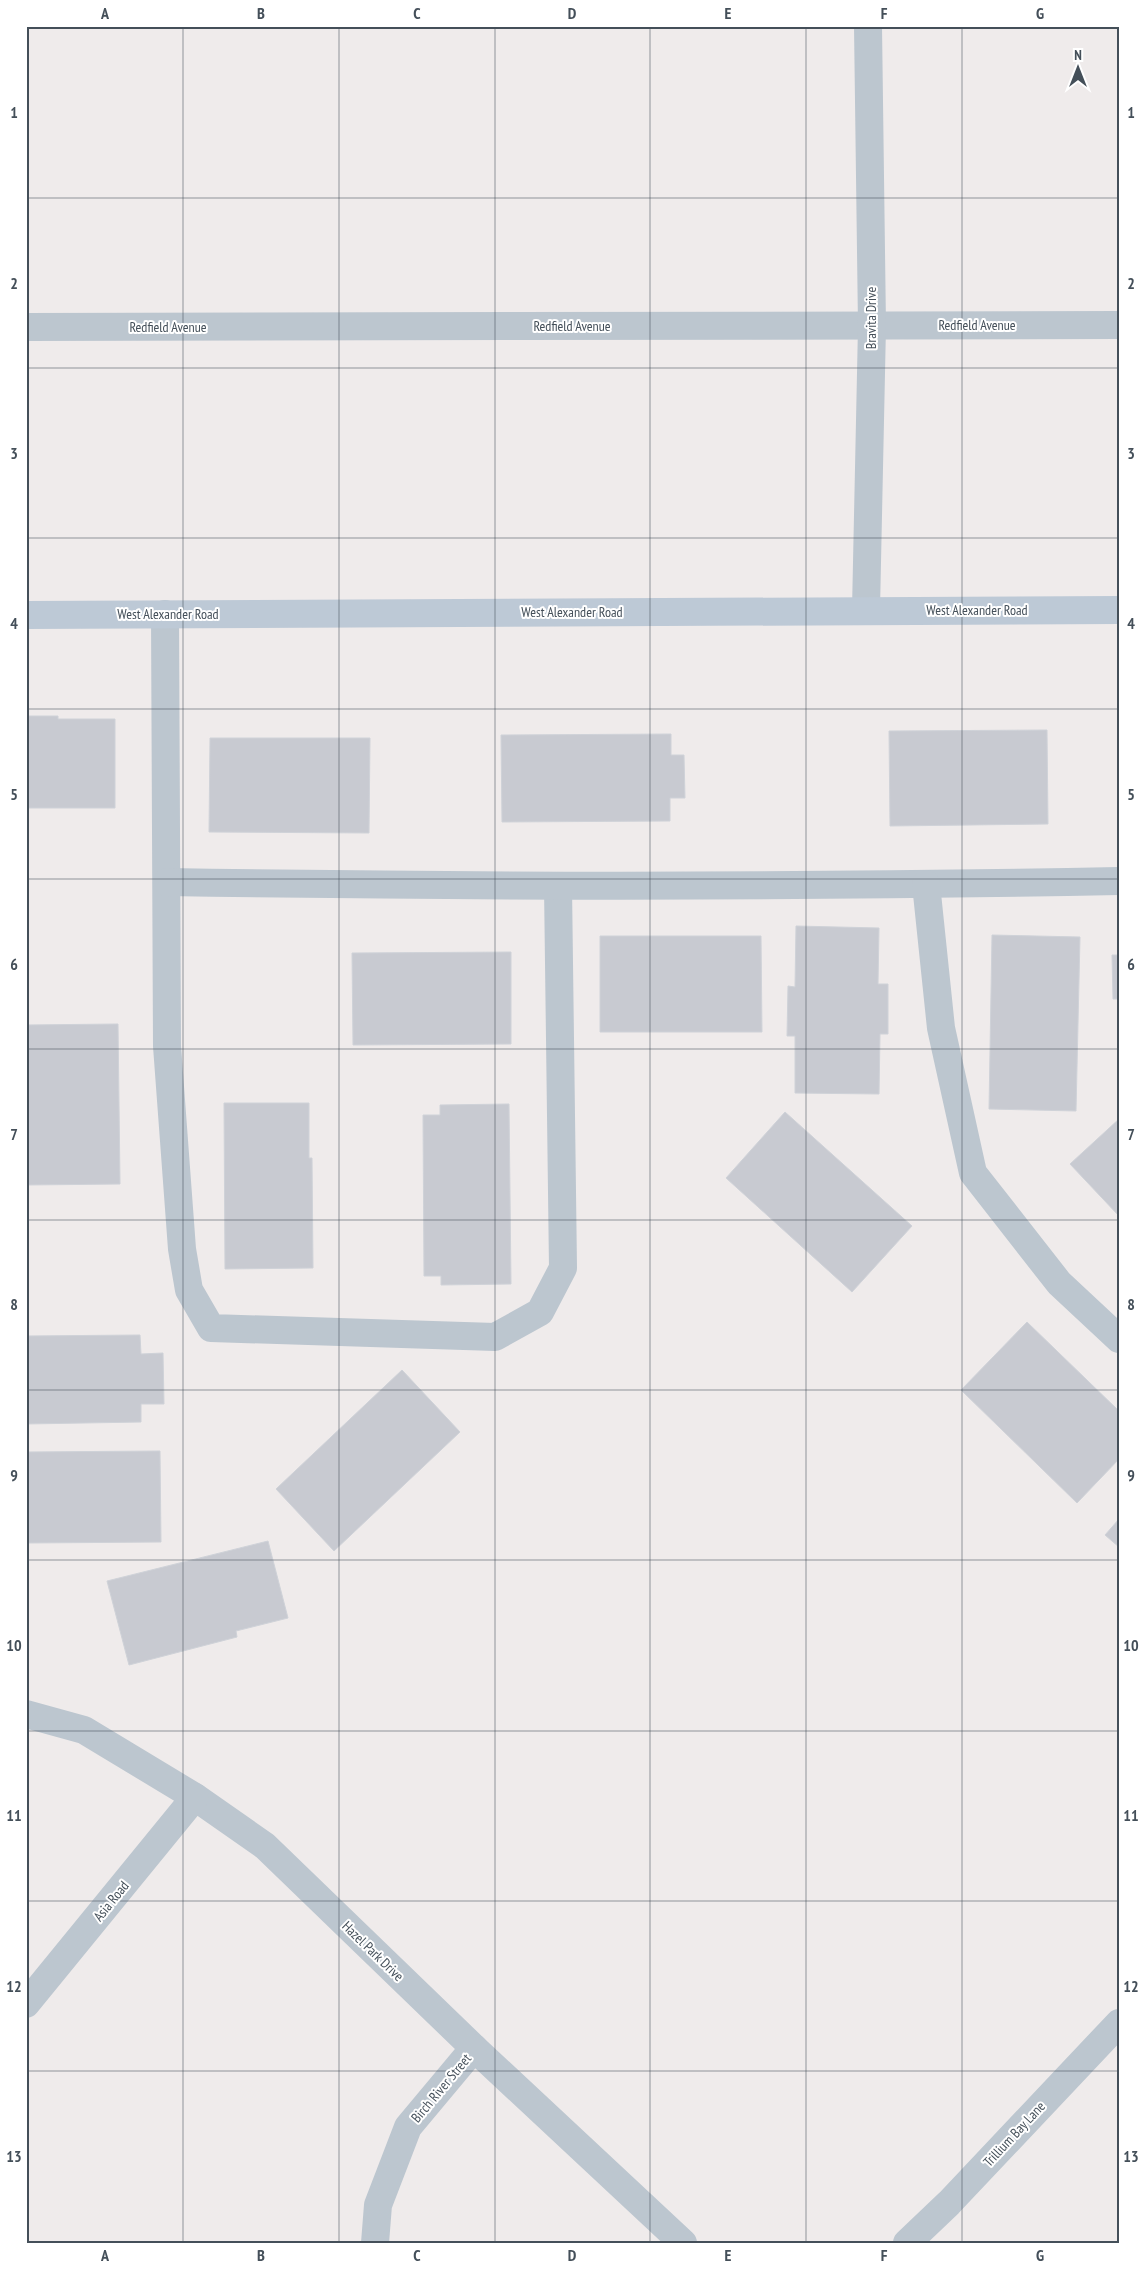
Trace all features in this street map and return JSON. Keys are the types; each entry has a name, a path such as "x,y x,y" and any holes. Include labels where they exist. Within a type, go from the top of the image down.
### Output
{"main road":[{"name":"West Alexander Road","path":"26,615 1119,610"}],"street":[{"name":"Bravita Drive","path":"866,610 872,326 868,26"},
{"name":"Redfield Avenue","path":"26,327 1119,325"},
{"path":"165,614 167,1046 182,1249 189,1290 211,1328 495,1337 540,1312 563,1268 558,886"},
{"path":"166,882 558,886 1119,881"},
{"path":"926,884 941,1028 973,1173 1059,1283 1119,1338"},
{"name":"Hazel Park Drive","path":"26,1714 84,1730 196,1797 265,1846 474,2048 683,2243"},
{"name":"Asia Road","path":"26,2004 196,1797"},
{"name":"Trillium Bay Lane","path":"907,2243 949,2203 1119,2023"},
{"name":"Birch River Street","path":"375,2243 378,2205 408,2127 474,2048"}],"building":[{"path":"26,716 58,716 58,719 115,719 115,808 26,808"},
{"path":"1047,730 1048,824 890,826 889,731"},
{"path":"671,734 671,755 684,755 685,798 670,798 670,821 502,822 501,735"},
{"path":"210,738 370,738 369,833 209,832"},
{"path":"796,926 879,928 878,984 888,984 888,1034 880,1034 879,1094 795,1093 795,1036 787,1036 788,986 795,987"},
{"path":"992,935 1080,937 1076,1111 989,1109"},
{"path":"600,936 761,936 762,1032 600,1032"},
{"path":"511,952 511,1044 353,1045 352,953"},
{"path":"1112,955 1119,955 1119,999 1113,999"},
{"path":"118,1024 120,1184 26,1185 26,1025"},
{"path":"224,1103 309,1103 309,1158 312,1158 313,1268 225,1269"},
{"path":"509,1104 511,1284 441,1285 441,1276 424,1276 423,1115 440,1115 440,1105"},
{"path":"785,1112 912,1226 852,1292 726,1178"},
{"path":"1119,1119 1119,1216 1070,1164"},
{"path":"1027,1322 1119,1411 1119,1459 1077,1503 961,1390"},
{"path":"140,1335 141,1354 163,1353 164,1404 141,1404 141,1422 26,1424 26,1336"},
{"path":"402,1370 460,1432 334,1551 276,1489"},
{"path":"160,1451 161,1542 26,1543 26,1452"},
{"path":"1119,1519 1119,1547 1105,1535"},
{"path":"268,1541 288,1618 236,1631 237,1637 129,1665 107,1581"}]}
